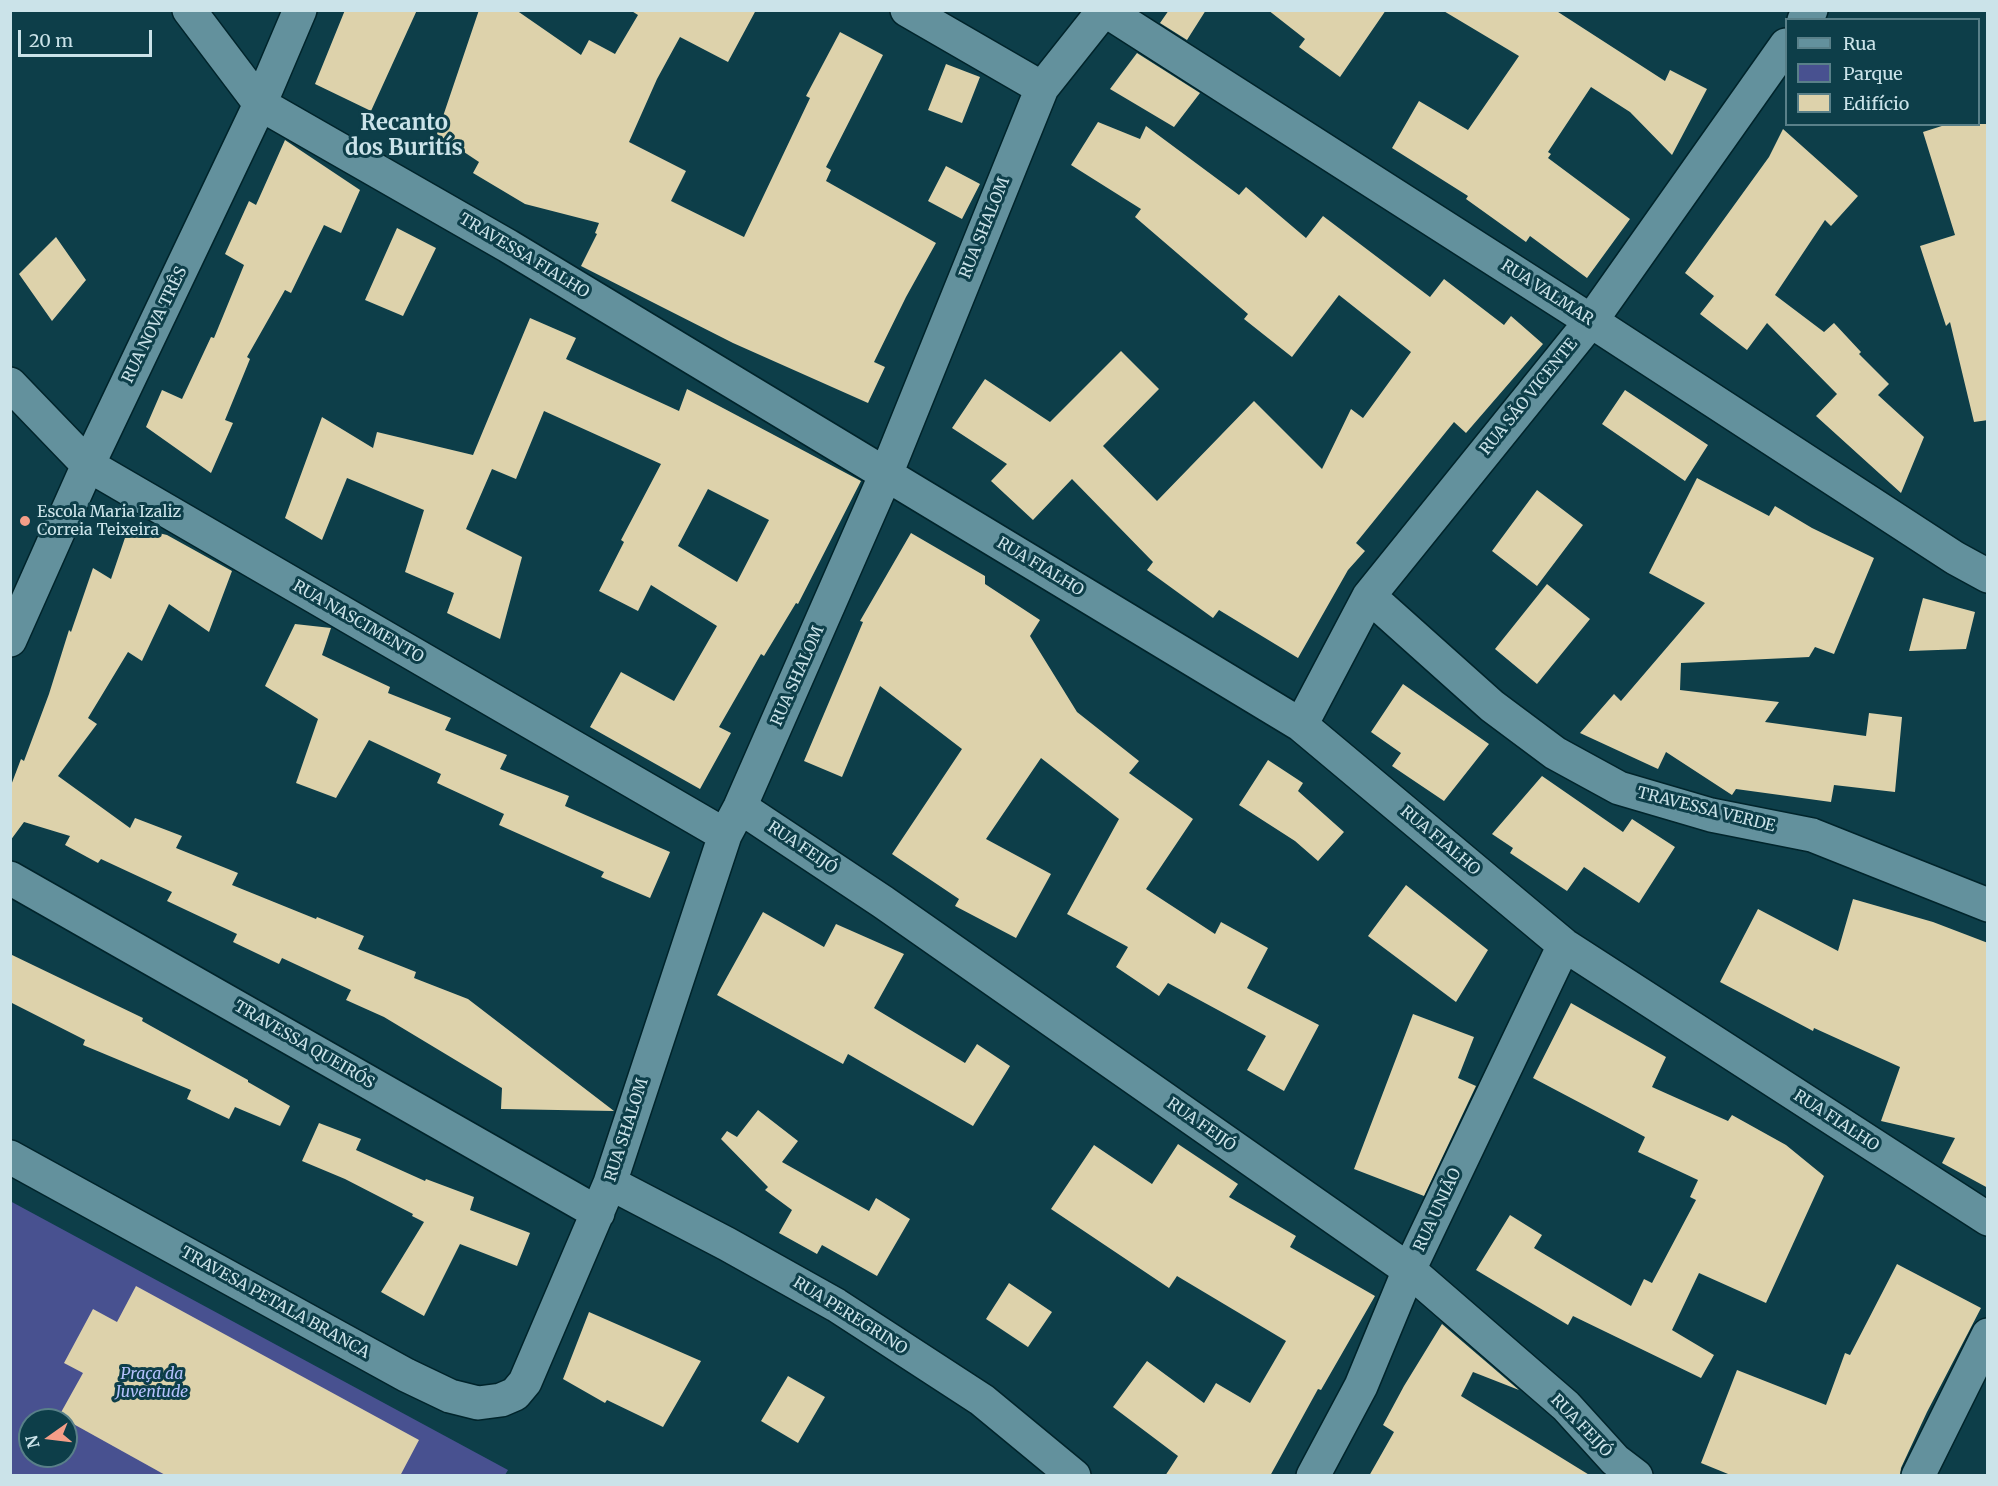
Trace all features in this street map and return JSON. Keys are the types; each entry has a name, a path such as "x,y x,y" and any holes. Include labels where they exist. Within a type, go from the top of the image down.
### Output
{"street":[{"name":"TRAVESSA FIALHO","path":"189,10 260,104 508,246 886,474"},
{"name":"RUA NOVA TRÊS","path":"10,640 88,465 260,104 300,10"},
{"path":"907,10 1042,88"},
{"name":"RUA SHALOM","path":"533,1362 610,1183 725,835 740,807 886,474 1042,88 1104,10"},
{"name":"RUA VALMAR","path":"1104,10 1591,321 1945,552 1988,576"},
{"name":"RUA SÃO VICENTE","path":"1301,725 1369,596 1591,321 1785,46"},
{"name":"RUA NASCIMENTO","path":"10,384 88,465 725,835"},
{"name":"RUA FIALHO","path":"886,474 1301,725 1564,945 1988,1219"},
{"name":"TRAVESSA VERDE","path":"1369,596 1492,706 1555,753 1619,788 1711,814 1812,835 1988,905"},
{"name":"RUA FEIJÓ","path":"740,807 883,902 1409,1270 1566,1406 1615,1460 1636,1476"},
{"name":"TRAVESSA QUEIRÓS","path":"10,878 598,1213"},
{"name":"RUA UNIÃO","path":"1313,1476 1361,1386 1409,1270 1564,945"},
{"name":"TRAVESA PETALA BRANCA","path":"10,1158 406,1375 450,1396 478,1403 508,1397 515,1394 525,1382 533,1362"},
{"name":"RUA PEREGRINO","path":"610,1183 727,1244 836,1305 982,1400 1074,1476"},
{"path":"1918,1476 1988,1335"}],"green space":[{"name":"Praça da Juventude","path":"10,1201 508,1470 505,1475 11,1475"}],"building":[{"path":"345,10 417,10 371,111 315,84"},
{"path":"479,10 516,10 581,55 589,40 615,54 638,15 630,10 756,10 728,62 680,37 657,79 629,142 686,171 671,201 744,237 810,98 806,96 840,32 883,55 826,167 831,170 826,181 936,243 874,362 885,367 868,403 733,343 581,266 597,234 595,233 599,223 525,204 473,173 479,162 437,134"},
{"path":"1169,10 1206,10 1187,40 1160,23"},
{"path":"1268,10 1386,10 1340,77 1299,47 1305,39"},
{"path":"1442,10 1555,10 1665,81 1670,70 1707,89 1672,155 1630,112 1591,87 1548,152 1551,154 1548,158 1630,219 1587,278 1530,236 1526,242 1466,199 1468,196 1392,148 1419,101 1468,130 1519,56"},
{"path":"1137,53 1200,93 1174,127 1110,89"},
{"path":"946,64 980,77 962,123 928,110"},
{"path":"1098,122 1140,139 1146,126 1239,195 1246,187 1306,238 1323,216 1430,297 1444,279 1504,325 1511,316 1543,344 1466,433 1454,422 1356,543 1365,551 1348,570 1298,658 1219,610 1213,618 1147,570 1153,562 1072,479 1033,520 991,481 1007,464 952,428 985,379 1050,422 1121,351 1159,389 1103,446 1157,501 1254,401 1322,469 1351,409 1363,418 1411,352 1339,295 1292,357 1244,319 1248,314 1135,217 1141,209 1071,165"},
{"path":"1988,124 1988,420 1974,422 1950,322 1946,326 1920,246 1955,235 1923,132 1942,126"},
{"path":"1783,129 1858,196 1831,226 1825,220 1775,295 1824,332 1834,323 1861,352 1859,354 1889,384 1878,395 1924,437 1901,493 1816,416 1837,394 1767,323 1747,350 1700,314 1714,296 1685,273 1769,157"},
{"path":"285,140 360,190 341,233 324,225 291,293 285,290 247,357 250,359 225,420 233,423 211,473 146,427 162,390 182,399 211,337 214,338 244,265 225,254 249,201 256,205"},
{"path":"946,166 980,184 962,219 928,201"},
{"path":"397,228 436,248 403,316 365,300"},
{"path":"56,237 86,280 52,321 19,274"},
{"path":"530,318 576,338 566,359 679,411 687,389 861,481 798,604 796,603 764,656 761,654 719,727 731,733 700,789 590,727 621,672 674,701 717,626 651,585 638,611 599,591 624,542 621,540 661,464 544,411 516,479 492,469 466,529 522,557 500,639 447,613 454,593 405,572 424,510 347,478 322,540 285,518 322,417 373,448 377,432 473,455","holes":["708,489 769,520 737,582 678,546"]},
{"path":"1625,390 1708,445 1685,481 1602,424"},
{"path":"1697,478 1769,516 1775,506 1812,528 1874,558 1834,654 1815,647 1809,657 1681,663 1680,690 1779,702 1765,722 1866,736 1869,713 1902,717 1895,792 1834,785 1831,802 1736,789 1732,795 1666,752 1658,769 1580,733 1614,694 1621,701 1705,603 1649,573"},
{"path":"1537,490 1583,525 1537,586 1492,551"},
{"path":"129,526 167,535 232,571 209,632 169,604 142,661 128,652 88,718 97,724 58,776 130,828 135,818 182,836 176,848 238,873 232,885 364,936 358,949 416,972 414,978 468,999 614,1111 501,1109 502,1088 384,1017 346,1000 351,990 282,958 279,964 233,942 237,934 167,901 172,892 101,859 98,863 65,845 70,836 24,822 10,841 10,788 21,759 24,761 49,694 69,630 71,632 93,568 111,579"},
{"path":"911,533 985,576 985,584 1040,620 1030,636 1077,712 1139,761 1129,773 1193,819 1146,889 1215,934 1221,922 1268,948 1247,988 1319,1025 1284,1091 1247,1070 1266,1036 1168,983 1159,996 1116,967 1128,947 1067,914 1119,819 1041,758 986,839 1051,874 1016,938 955,906 959,899 892,854 962,749 880,686 842,777 804,761 863,622 860,621"},
{"path":"1547,584 1590,619 1537,684 1495,649"},
{"path":"1923,598 1975,612 1966,649 1909,651"},
{"path":"295,624 331,628 322,655 390,687 388,693 451,718 445,730 507,755 500,769 569,796 565,806 670,852 650,898 601,877 604,872 499,825 504,814 437,783 441,774 369,740 336,798 296,783 318,719 265,686"},
{"path":"1403,684 1489,744 1444,801 1392,766 1401,753 1371,732"},
{"path":"1268,760 1303,783 1298,791 1344,832 1318,861 1295,841 1239,805"},
{"path":"1542,776 1623,832 1632,819 1675,847 1639,903 1584,867 1567,891 1510,853 1513,848 1492,834"},
{"path":"1406,885 1488,950 1456,1002 1368,936"},
{"path":"1853,899 1933,922 1988,943 1988,1188 1942,1163 1955,1138 1881,1121 1900,1067 1814,1028 1813,1031 1720,982 1758,909 1838,951"},
{"path":"763,912 824,947 836,924 904,954 874,1008 965,1063 977,1044 1010,1066 973,1126 848,1054 843,1064 717,995"},
{"path":"10,954 143,1018 142,1021 290,1106 280,1126 235,1107 229,1119 187,1099 191,1090 83,1045 85,1040 10,1002"},
{"path":"1571,1003 1666,1057 1652,1087 1728,1121 1732,1115 1786,1145 1824,1176 1766,1303 1699,1273 1672,1330 1714,1355 1701,1378 1573,1316 1568,1325 1476,1270 1510,1215 1542,1235 1534,1248 1631,1306 1644,1279 1652,1283 1696,1200 1690,1197 1698,1180 1638,1152 1645,1137 1533,1078"},
{"path":"1413,1014 1474,1037 1458,1078 1476,1086 1424,1196 1354,1169"},
{"path":"758,1110 798,1141 782,1162 869,1211 876,1198 910,1219 877,1276 822,1245 817,1254 779,1233 792,1210 765,1190 768,1187 721,1139 727,1131 737,1137"},
{"path":"319,1123 361,1139 356,1150 425,1181 426,1179 474,1197 470,1210 530,1233 517,1266 460,1244 424,1316 381,1292 424,1222 345,1179 302,1161"},
{"path":"1178,1144 1238,1184 1229,1197 1296,1236 1290,1247 1375,1296 1321,1390 1318,1389 1270,1476 1165,1476 1178,1456 1113,1407 1147,1361 1204,1403 1216,1383 1250,1403 1286,1341 1177,1276 1169,1288 1051,1209 1094,1145 1152,1184"},
{"path":"1897,1264 1981,1308 1927,1412 1901,1468 1900,1476 1733,1476 1701,1463 1737,1370 1826,1405 1845,1353 1850,1355"},
{"path":"1009,1283 1052,1312 1028,1347 986,1319"},
{"path":"136,1286 419,1440 400,1476 167,1476 78,1427 78,1408 63,1408 83,1373 64,1363 93,1309 117,1322"},
{"path":"589,1312 701,1361 663,1427 607,1400 605,1403 563,1379"},
{"path":"1442,1324 1519,1390 1473,1372 1461,1396 1591,1476 1369,1476 1394,1432 1383,1425"},
{"path":"788,1376 825,1397 798,1443 761,1421"}],"place":[{"name":"Escola Maria Izaliz Correia Teixeira","path":"25,521"}],"district":[{"name":"Recanto dos Buritís","path":"404,136"}]}
